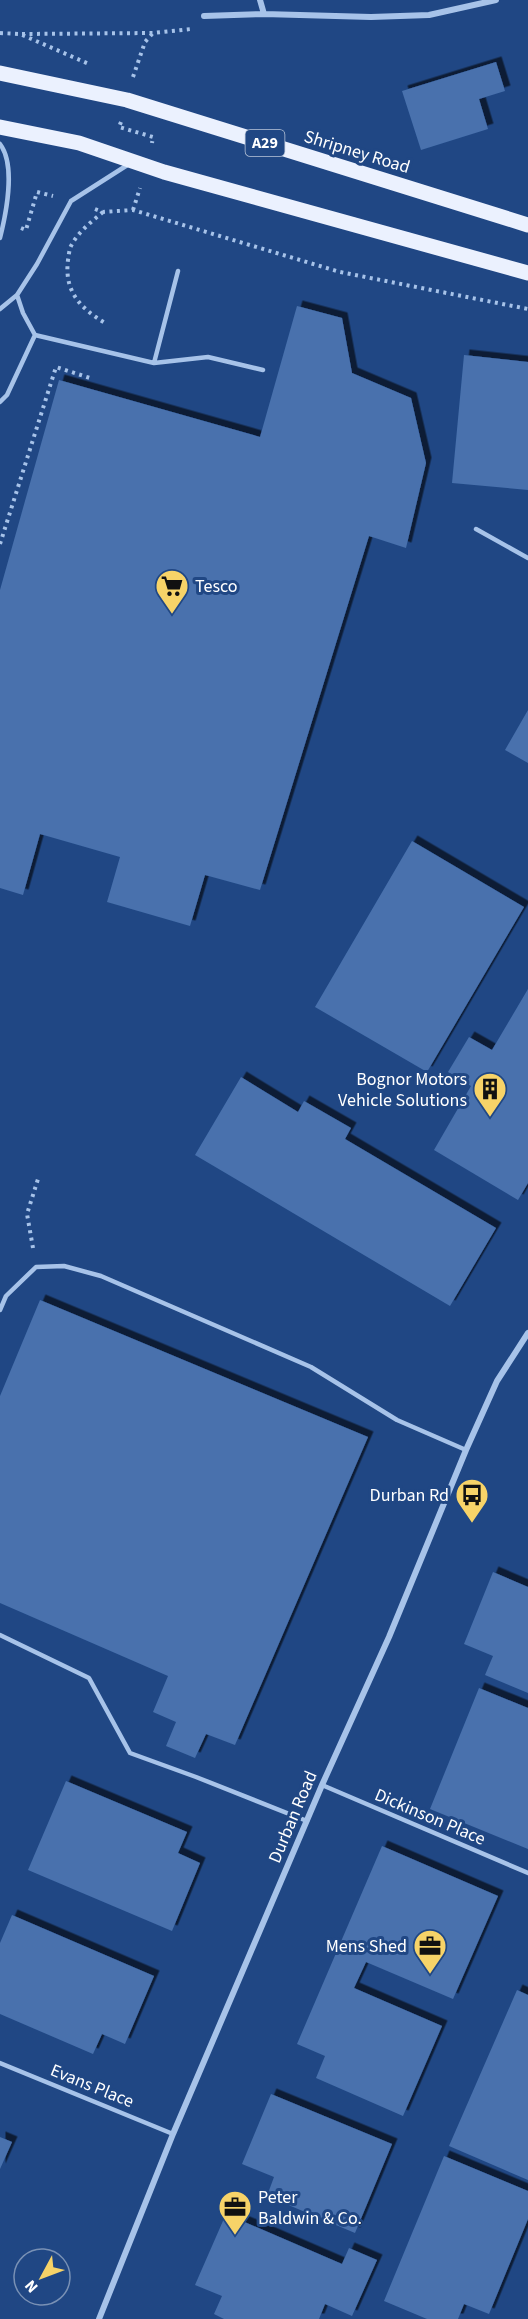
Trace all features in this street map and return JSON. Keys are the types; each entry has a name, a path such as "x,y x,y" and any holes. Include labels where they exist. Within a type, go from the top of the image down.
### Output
{"main road":[{"name":"Shripney Road","path":"0,73 127,100 528,225"},
{"path":"0,127 79,143 164,172 528,273"}],"street":[{"path":"260,0 264,14"},
{"path":"204,16 429,15 496,0"},
{"name":"Durban Road","path":"99,2317 173,2134 322,1785 389,1637 466,1450 497,1381 528,1333"}],"lane":[{"path":"0,144 5,151 9,184 0,238"},
{"path":"0,309 17,295 37,264 71,201 134,161"},
{"path":"154,363 178,271"},
{"path":"17,295 23,313 35,334 154,363 208,357 263,370"},
{"path":"0,402 7,395 35,334"},
{"path":"476,529 528,558"},
{"path":"0,1310 6,1296 36,1267 64,1266 101,1276 311,1367 397,1420 466,1450"},
{"path":"0,1635 89,1678 130,1753 307,1821"},
{"name":"Dickinson Place","path":"322,1785 528,1873"},
{"name":"Evans Place","path":"0,2063 173,2134"},
{"path":"99,2317 108,2319"}],"path":[{"path":"20,34 190,31 204,16"},
{"path":"133,77 145,42 153,33"},
{"path":"105,323 89,314 73,295 66,275 70,247 86,226 104,212 133,210 340,272 528,309"},
{"path":"0,544 56,367 90,378"},
{"path":"36,1267 27,1214 38,1179"}],"building":[{"path":"496,62 505,91 479,99 488,129 421,150 402,91"},
{"name":"Tesco","path":"297,306 342,318 352,373 411,398 426,463 406,548 369,536 260,890 205,875 190,926 107,902 120,857 40,834 23,895 0,888 0,590 59,380 260,437"},
{"path":"464,355 528,362 528,490 452,483"},
{"path":"528,710 528,763 505,750"},
{"path":"412,841 524,907 427,1072 315,1007"},
{"name":"Bognor Motors Vehicle Solutions","path":"528,989 528,1183 518,1200 434,1150 471,1086 448,1072 469,1037 492,1050"},
{"path":"241,1077 298,1112 304,1101 351,1128 345,1139 496,1228 450,1306 195,1155"},
{"path":"40,1300 368,1437 235,1745 206,1734 195,1758 166,1746 176,1722 153,1712 168,1676 0,1603 0,1396"},
{"path":"493,1572 528,1587 528,1693 485,1675 493,1656 464,1644"},
{"path":"479,1688 528,1708 528,1849 430,1809"},
{"path":"66,1781 187,1832 178,1853 200,1863 172,1931 28,1870"},
{"name":"Mens Shed","path":"382,1846 498,1896 453,1999 366,1962 354,1988 442,2026 403,2116 316,2078 325,2056 297,2044"},
{"path":"12,1915 154,1976 125,2044 102,2034 93,2054 0,2014 0,1943"},
{"path":"517,1990 528,1995 528,2180 449,2146"},
{"path":"271,2094 392,2144 355,2233 267,2196 274,2177 242,2164"},
{"path":"0,2137 12,2142 0,2169"},
{"path":"444,2156 528,2191 528,2219 489,2314 464,2304 458,2319 427,2319 384,2301"},
{"path":"226,2214 342,2264 349,2248 377,2260 352,2316 325,2304 319,2319 224,2319 214,2314 222,2296 195,2285"}],"place":[{"name":"Tesco","path":"172,615"},
{"name":"Bognor Motors Vehicle Solutions","path":"490,1118"},
{"name":"Durban Rd","path":"472,1524"},
{"name":"Mens Shed","path":"430,1975"},
{"name":"Peter Baldwin & Co.","path":"235,2236"}]}
